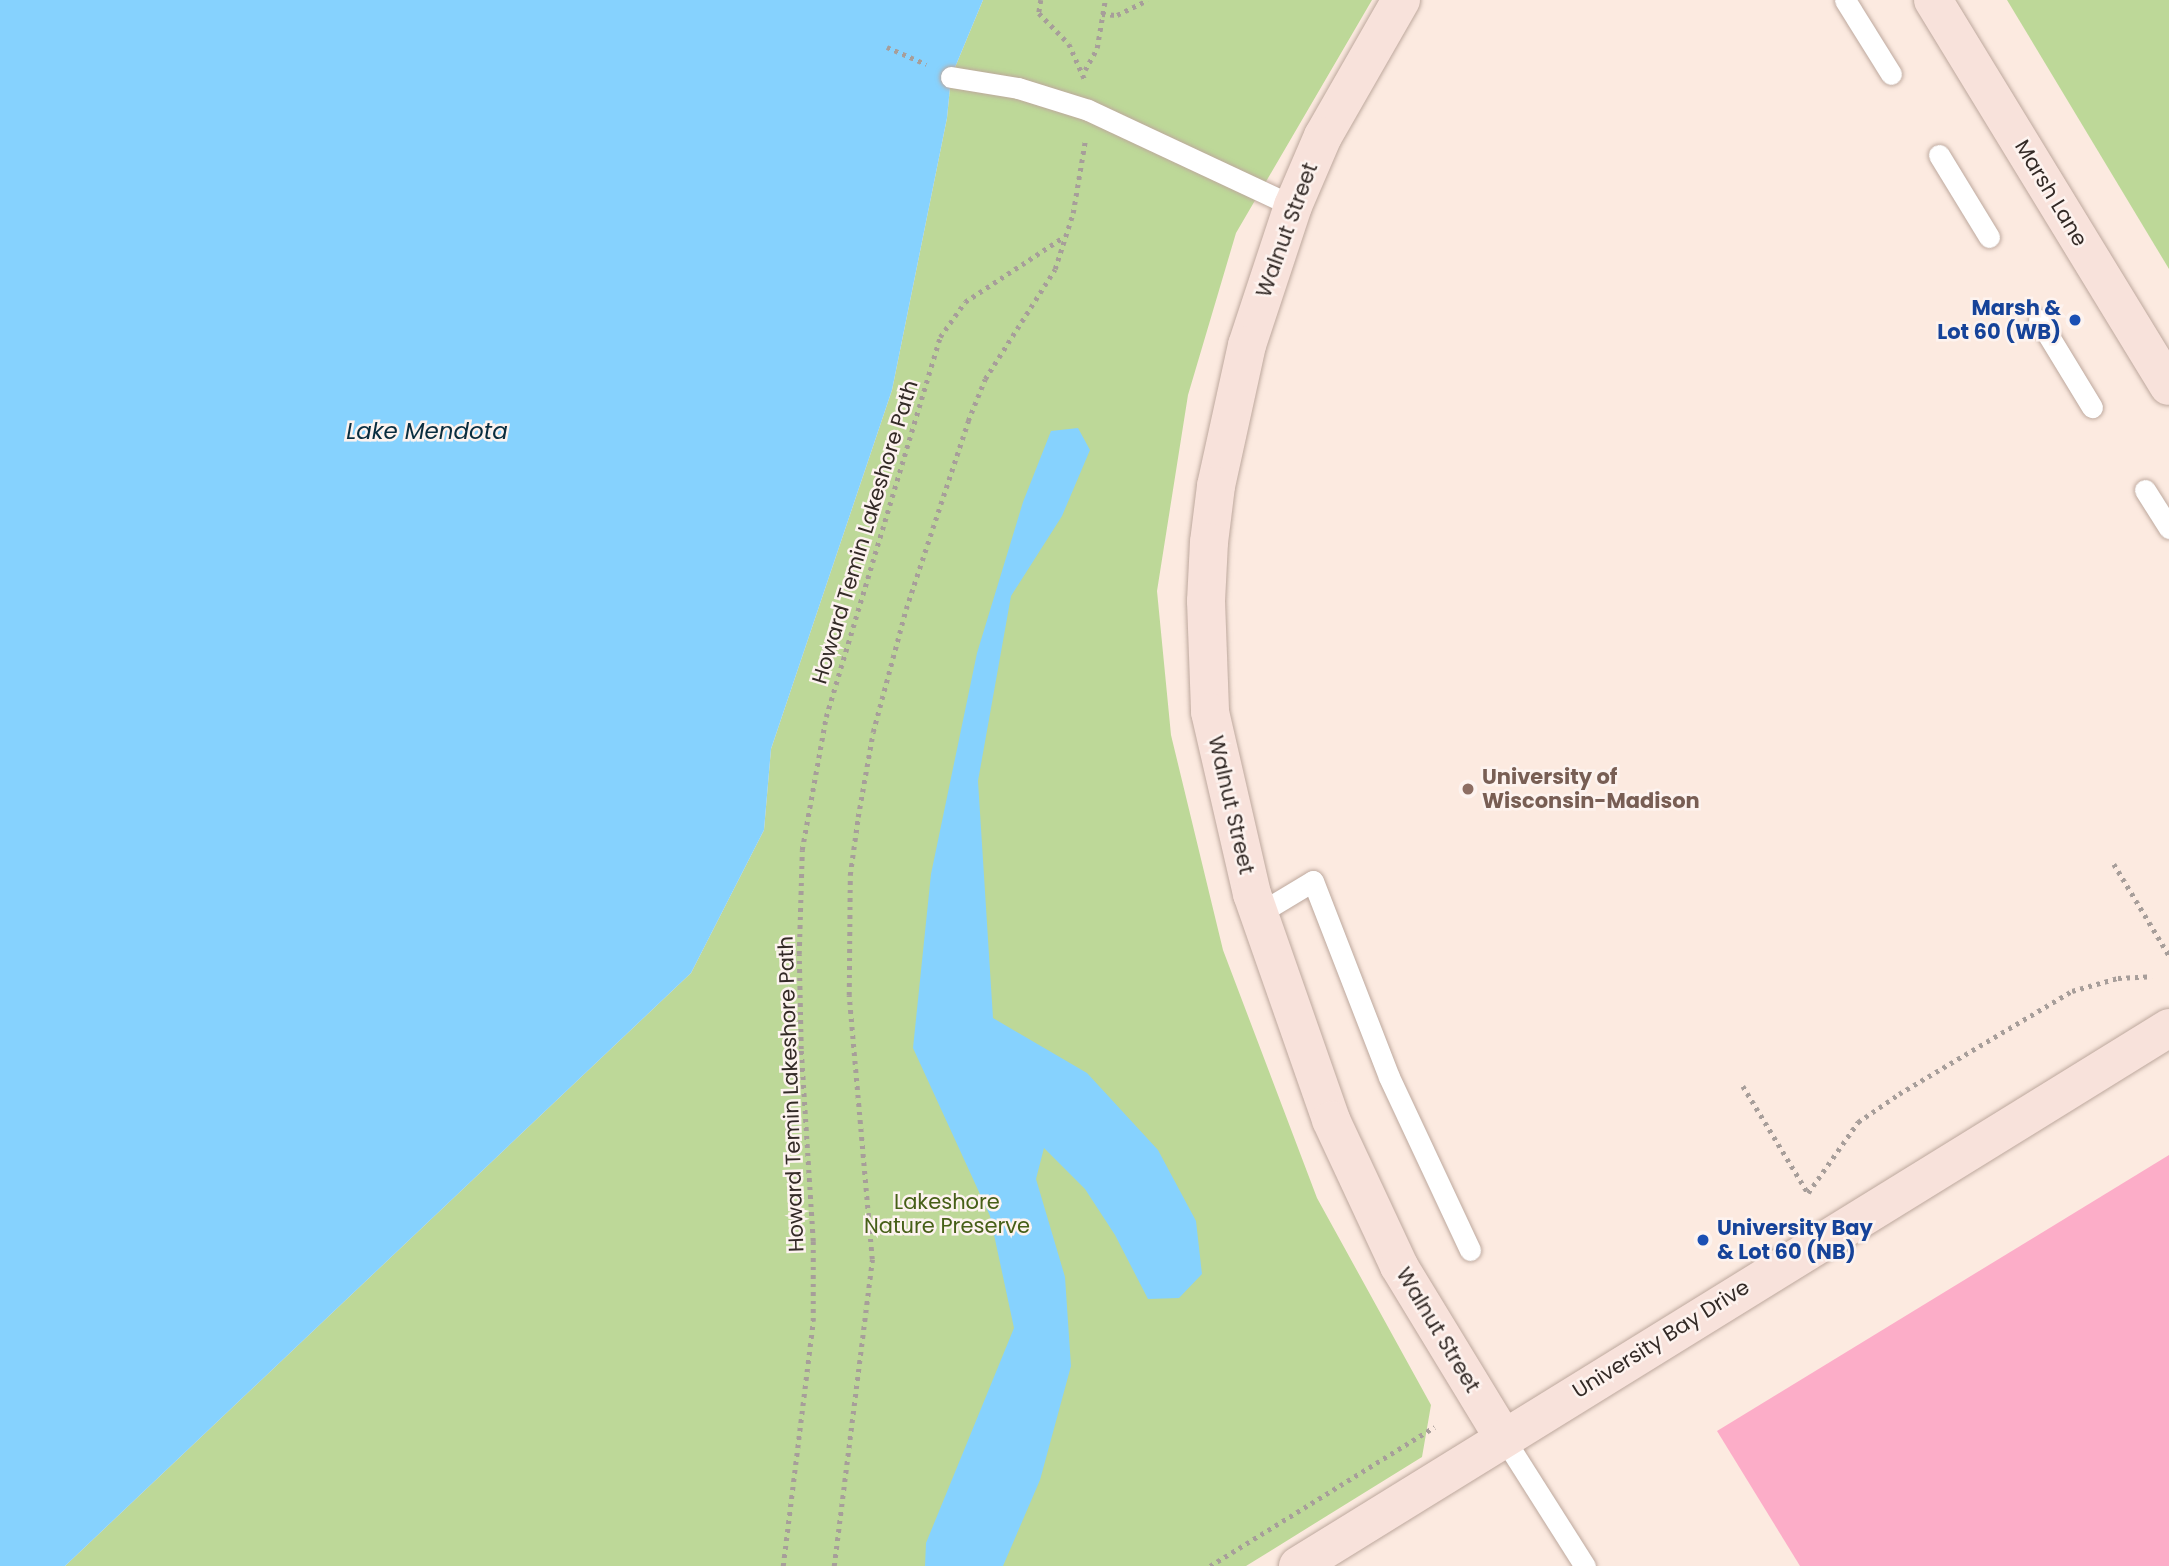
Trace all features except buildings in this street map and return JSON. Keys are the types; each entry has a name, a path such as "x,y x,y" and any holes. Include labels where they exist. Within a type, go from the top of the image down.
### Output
{"street":[{"name":"Marsh Lane","path":"1933,0 2169,387"},
{"name":"Walnut Street","path":"1395,10 1323,136 1295,202 1261,337 1230,477 1217,594 1221,706 1242,809 1258,914 1305,1052 1364,1195 1441,1340 1503,1437"},
{"name":"University Bay Drive","path":"1298,1566 2169,1028"}],"lane":[{"path":"1395,10 1423,0"},
{"path":"1845,0 1891,74"},
{"path":"951,77 1018,88 1088,110 1295,202 1329,178"},
{"path":"1939,155 1989,237"},
{"path":"2039,320 2092,407"},
{"path":"2145,490 2169,528"},
{"path":"1258,914 1313,881 1389,1077 1470,1250"},
{"name":"Walnut Street","path":"1503,1437 1585,1566"}],"path":[{"path":"834,1566 872,1259 849,995 850,875 873,732 906,608 968,421 985,379 1055,269 1063,237 1073,213 1088,110 1084,71 1069,44 1039,13 1041,0"},
{"path":"1084,71 1097,48 1105,0"},
{"path":"1102,14 1117,15 1148,0"},
{"path":"887,47 951,77"},
{"name":"Howard Temin Lakeshore Path","path":"782,1566 813,1321 800,941 802,850 821,741 940,337 965,302 1063,237"},
{"path":"2114,864 2169,955"},
{"path":"1743,1086 1808,1192 1858,1122 1899,1094 2072,991 2118,978 2152,976"},
{"path":"1210,1566 1434,1427"}],"shaded area":[{"name":"University of Wisconsin-Madison","path":"983,0 2169,0 2169,1566 65,1566"}],"green space":[{"name":"Lakeshore Nature Preserve","path":"983,0 1372,0 1236,233 1188,395 1157,591 1171,735 1223,950 1317,1198 1431,1405 1422,1457 1246,1566 65,1566 691,973 764,830 771,749 892,390 947,118 951,77"},
{"path":"2007,0 2169,0 2169,269"}],"water":[{"name":"Lake Mendota","path":"0,0 983,0 951,77 947,118 892,390 771,749 764,830 691,973 65,1566 0,1566"},
{"path":"1078,428 1090,450 1062,516 1011,596 978,781 993,1018 1087,1073 1158,1150 1196,1221 1202,1274 1179,1298 1148,1299 1115,1235 1085,1189 1044,1148 1036,1179 1065,1277 1071,1366 1040,1480 1003,1566 925,1566 926,1543 1014,1328 990,1216 913,1048 931,874 977,653 1023,502 1051,431"}],"place":[{"name":"Marsh & Lot 60 (WB)","path":"2075,320"},
{"name":"University of Wisconsin-Madison","path":"1468,789"},
{"name":"University Bay & Lot 60 (NB)","path":"1703,1240"}]}
